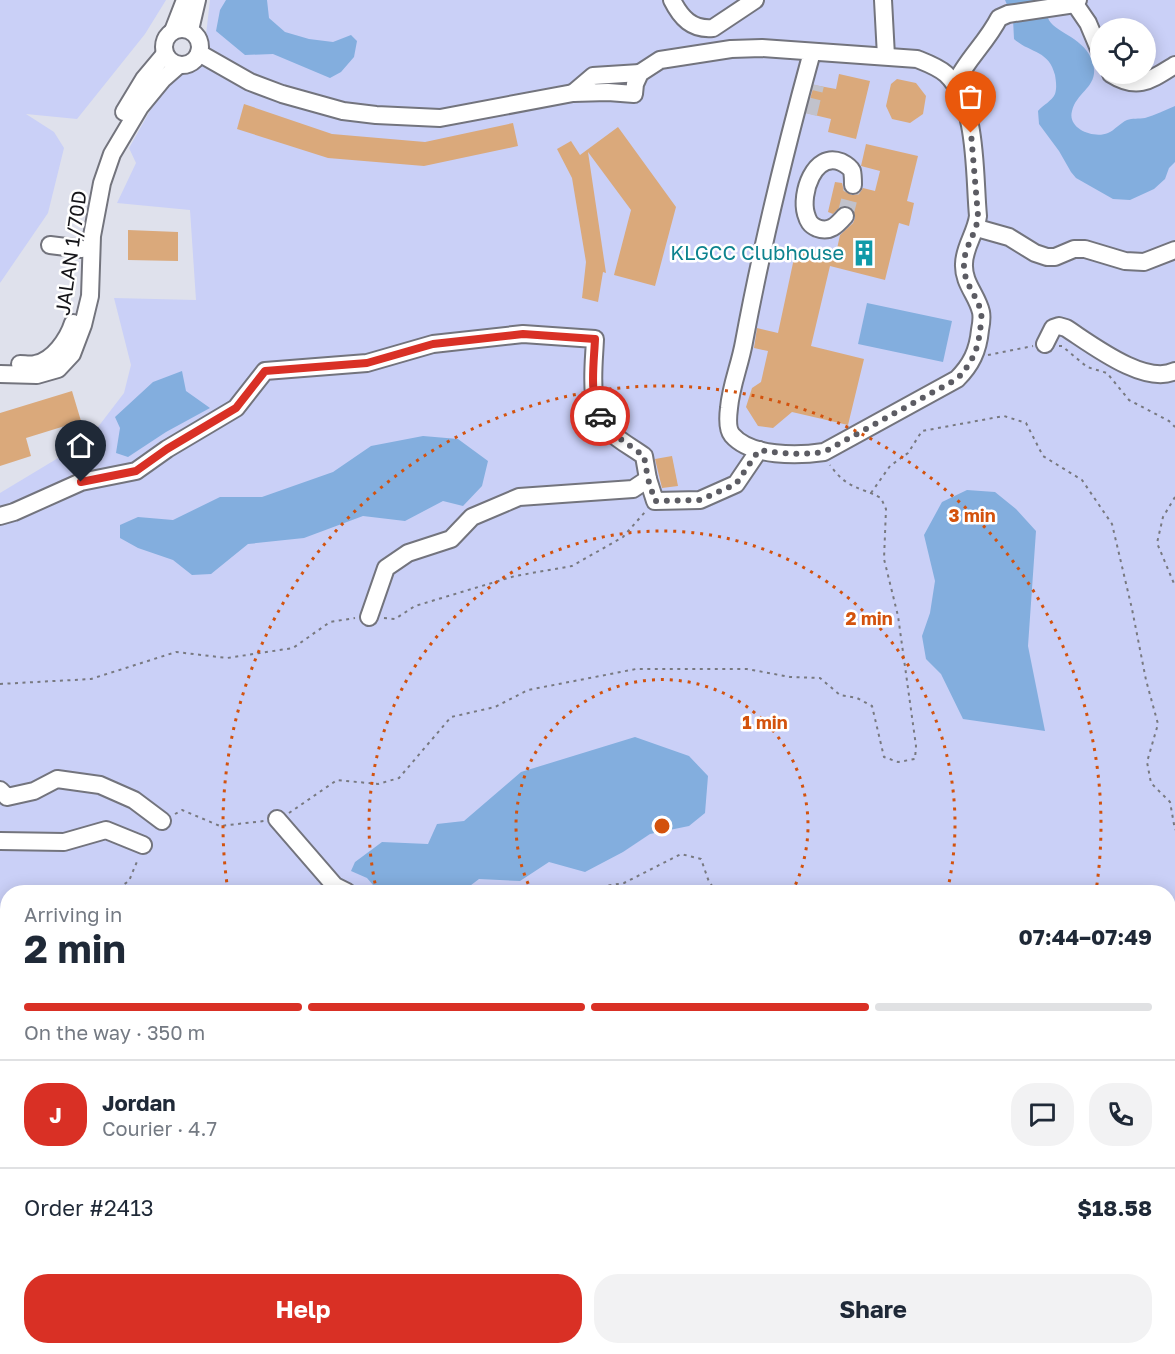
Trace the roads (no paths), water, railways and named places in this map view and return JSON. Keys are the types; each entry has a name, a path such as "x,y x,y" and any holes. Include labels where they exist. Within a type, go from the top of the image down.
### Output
{"street":[{"path":"181,30 184,0"},
{"path":"181,30 198,37 200,42 199,53 192,62 179,65 171,62 165,54 163,48 165,38 181,30 197,0"},
{"path":"672,0 687,22 694,26 713,28 755,0"},
{"path":"883,0 885,56"},
{"path":"955,84 961,70 992,33 999,18 1008,14 1054,8 1077,2 1090,28"},
{"path":"573,93 593,76 640,73 660,60 762,48 917,59 933,65 955,84 969,117 978,216 977,228 966,252 964,263 966,280 981,312 978,345 974,358 957,379 824,452 785,454 759,450 746,445 731,434 728,410 793,123 812,52"},
{"path":"199,53 250,82 282,94 343,111 440,118 573,93 634,94 640,73"},
{"name":"JALAN 1/70D","path":"0,364 36,364 46,359 65,341 73,326 82,281 82,228 88,190 111,133 144,80 165,54"},
{"name":"JALAN 1/70D","path":"0,374 37,375 58,369 72,354 83,325 90,296 92,236 102,183 112,154 140,106 163,79 179,65"},
{"path":"1156,77 1175,65"},
{"path":"807,70 816,85"},
{"path":"793,123 809,114"},
{"path":"845,216 833,228 825,230 808,222 805,210 809,178 828,161 839,161 850,168 853,185"},
{"path":"779,183 806,190"},
{"path":"977,228 1009,237 1035,253 1047,257 1055,257 1074,249 1085,249 1125,261 1144,262 1175,250"},
{"path":"50,245 82,249"},
{"path":"1045,344 1053,328 1059,326 1066,328 1123,365 1159,375 1175,371"},
{"path":"0,516 81,482 136,471 167,449 236,408 265,371 367,363 433,344 523,334 595,339 594,385 597,409 608,430 644,456 655,501 700,500 736,484 759,450"},
{"path":"369,616 386,568 408,553 451,539 472,517 519,497 633,489 648,479"},
{"path":"0,790 7,797 34,791 57,779 100,785 134,800 162,821"},
{"path":"277,819 334,885"},
{"path":"0,841 64,842 106,830 143,845"}],"tunnel":[{"path":"809,114 816,85"},
{"path":"845,216 853,185"}],"place":[{"name":"KLGCC Clubhouse","path":"864,253"}]}
